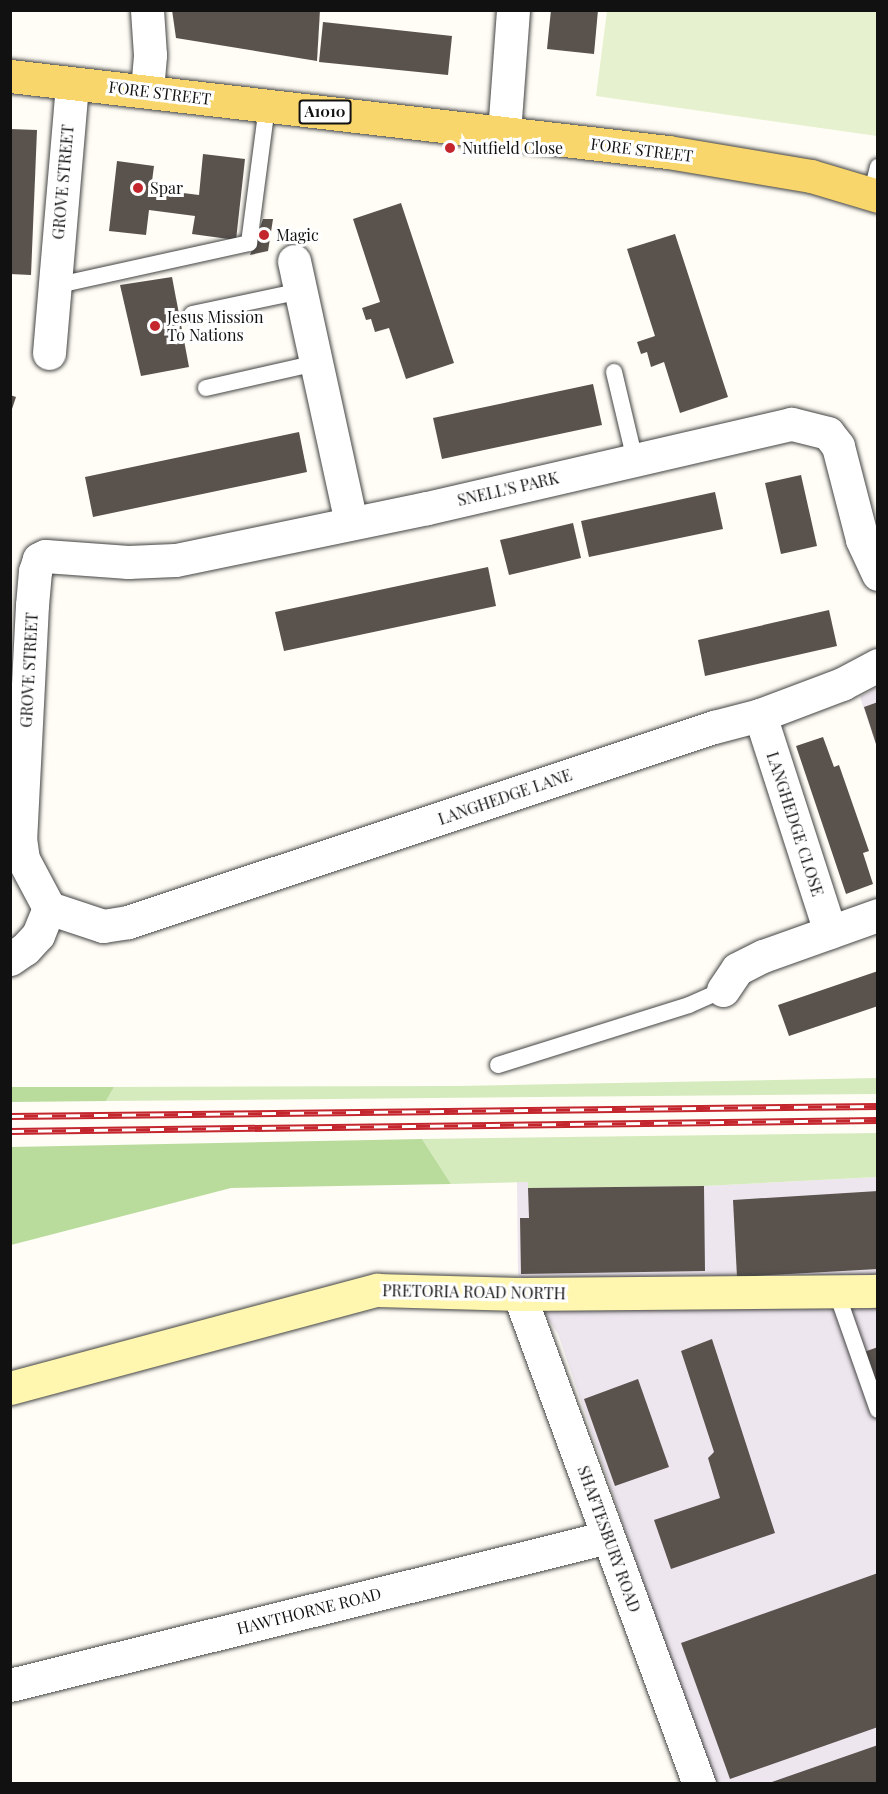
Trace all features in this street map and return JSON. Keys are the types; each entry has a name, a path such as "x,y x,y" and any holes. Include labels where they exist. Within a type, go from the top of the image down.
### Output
{"main road":[{"name":"FORE STREET","path":"10,76 147,90 668,152 875,186"}],"street":[{"path":"147,10 150,55 147,90"},
{"path":"504,133 513,10"},
{"name":"GROVE STREET","path":"49,352 72,84"},
{"path":"297,276 351,523"},
{"name":"SNELL'S PARK","path":"39,560 50,554 128,562 175,560 792,424 828,433 838,446 862,539 878,574"},
{"name":"GROVE STREET","path":"39,560 32,605 20,838 23,859 49,908"},
{"name":"LANGHEDGE LANE","path":"49,908 103,926 128,922 714,727 760,715 842,684 878,665"},
{"name":"LANGHEDGE CLOSE","path":"760,715 830,932"},
{"path":"10,959 25,950 38,934 49,908"},
{"path":"723,990 737,969 763,956 878,915"},
{"name":"PRETORIA ROAD NORTH","path":"10,1388 377,1290 519,1294 878,1291"},
{"name":"SHAFTESBURY ROAD","path":"519,1294 608,1536 690,1781"},
{"name":"HAWTHORNE ROAD","path":"10,1685 608,1536"}],"lane":[{"path":"54,286 249,243 267,106"},
{"path":"192,314 297,276"},
{"path":"206,388 316,363"},
{"path":"614,372 635,460"},
{"path":"498,1065 689,1005 723,990"},
{"path":"836,1291 878,1410"}],"shaded area":[{"path":"877,687 877,748 860,697"},
{"path":"877,1177 877,1783 716,1783 671,1664 558,1334 518,1274 517,1182 528,1182 529,1188 704,1186"}],"green space":[{"path":"607,11 877,11 877,136 596,96"},
{"path":"878,1078 877,1094 106,1101 114,1087 458,1086"},
{"path":"10,1087 114,1087 106,1101 11,1102"},
{"path":"877,1133 877,1177 704,1186 528,1188 528,1182 451,1184 422,1139"},
{"path":"422,1139 451,1184 231,1188 11,1245 11,1147"}],"building":[{"path":"172,10 320,10 317,61 176,38"},
{"path":"551,10 598,10 594,54 547,49"},
{"path":"323,22 452,36 448,75 319,62"},
{"path":"10,129 37,130 31,275 10,274"},
{"path":"203,154 245,159 236,240 192,234 195,216 149,210 146,235 109,231 117,161 154,166 151,189 199,195"},
{"path":"401,203 454,363 406,379 389,328 375,332 371,319 366,320 362,308 380,302 353,219"},
{"name":"Magic","path":"263,219 273,219 268,251 250,255"},
{"path":"675,234 728,397 680,413 664,362 651,367 647,352 641,354 637,342 655,336 627,249"},
{"name":"Jesus Mission To Nations","path":"172,277 189,367 141,376 120,285"},
{"path":"593,384 602,425 442,459 433,418"},
{"path":"10,395 16,397 11,412 10,412"},
{"path":"299,432 307,472 93,517 85,477"},
{"path":"801,475 817,546 781,554 765,483"},
{"path":"715,492 723,529 589,557 581,521"},
{"path":"573,523 581,558 509,575 500,540"},
{"path":"488,567 496,606 284,651 275,612"},
{"path":"829,610 837,646 705,676 698,640"},
{"path":"878,702 878,747 877,747 864,707"},
{"path":"823,737 834,767 839,765 869,851 863,853 873,884 846,894 796,746"},
{"path":"878,971 878,1006 789,1036 778,1005"},
{"path":"704,1186 705,1271 521,1274 520,1218 529,1218 528,1188"},
{"path":"878,1191 878,1269 737,1277 733,1200"},
{"path":"712,1339 775,1533 671,1569 654,1520 720,1498 708,1458 714,1452 681,1351"},
{"path":"878,1347 878,1389 864,1352"},
{"path":"638,1379 669,1467 615,1486 584,1399"},
{"path":"878,1573 878,1727 730,1779 681,1643"},
{"path":"878,1745 878,1784 769,1784 769,1783"}],"railway":[{"path":"10,1116 878,1106"},
{"path":"10,1131 878,1120"}],"place":[{"name":"Nutfield Close","path":"450,148"},
{"name":"Spar","path":"138,188"},
{"name":"Magic","path":"264,235"},
{"name":"Jesus Mission To Nations","path":"155,326"}]}
